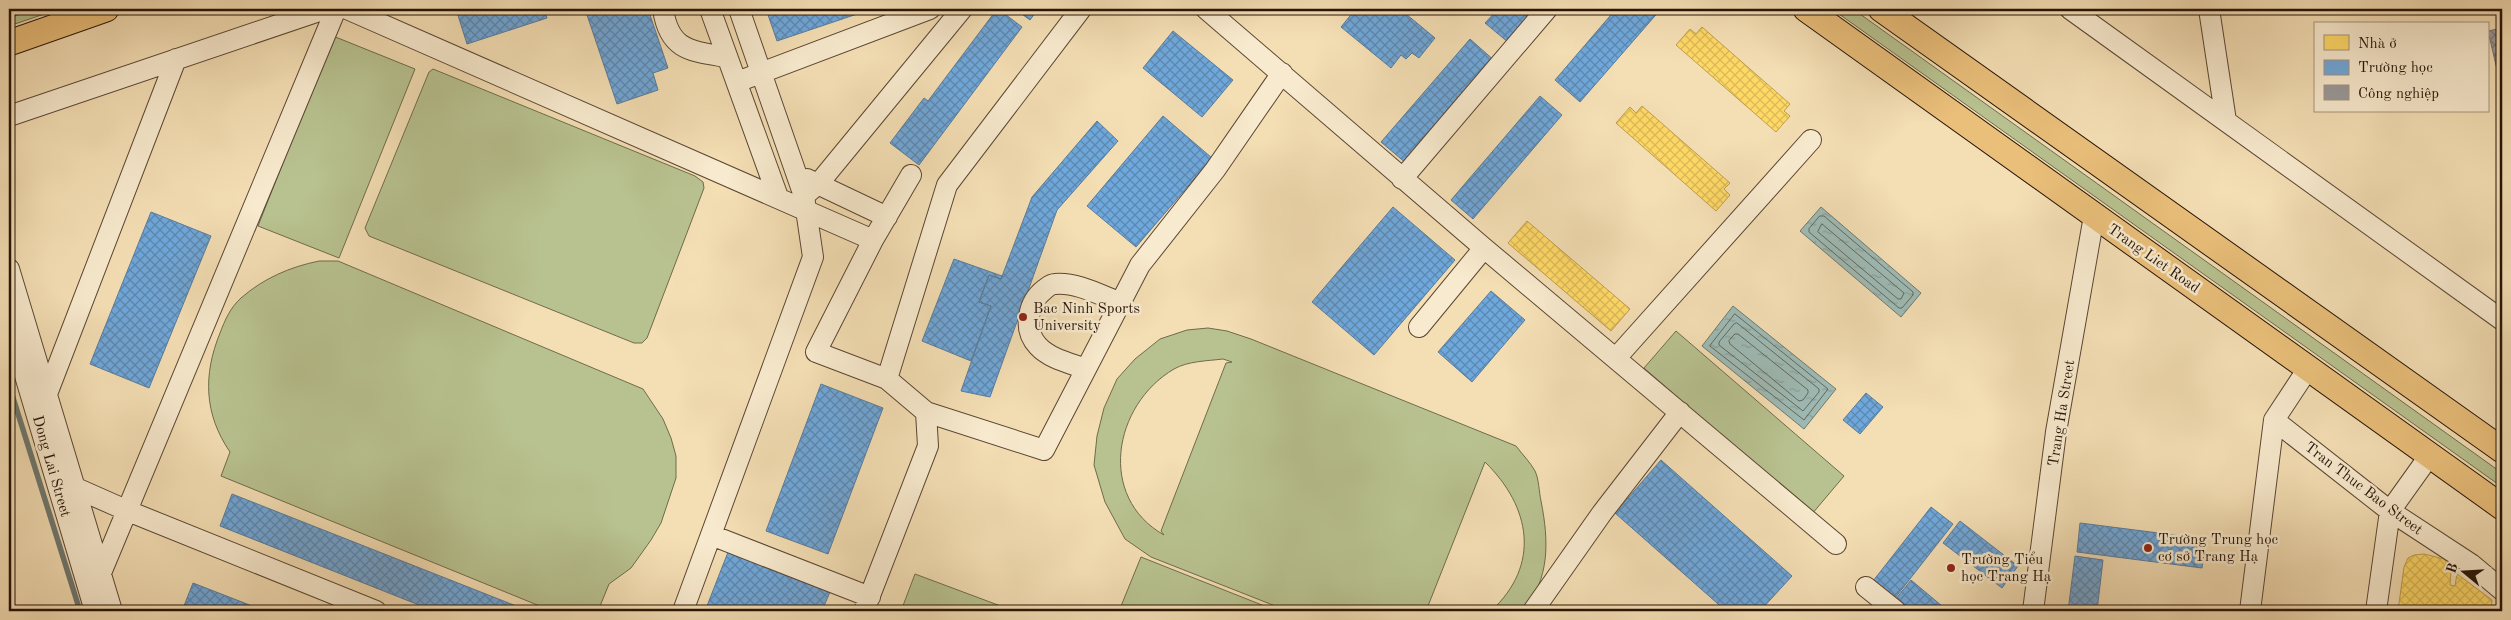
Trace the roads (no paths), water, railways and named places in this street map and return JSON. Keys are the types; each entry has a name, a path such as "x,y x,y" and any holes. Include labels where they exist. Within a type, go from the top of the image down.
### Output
{"main road":[{"path":"9,43 106,9"},
{"name":"Trang Liet Road","path":"1806,9 2502,507"},
{"path":"1881,9 2502,450"}],"street":[{"path":"9,116 325,9"},
{"path":"101,573 336,9"},
{"path":"347,9 778,197 810,197 887,218"},
{"path":"664,9 666,24 676,42 692,52 726,57"},
{"path":"710,9 778,197"},
{"path":"739,9 798,176 810,197 873,240"},
{"path":"737,82 930,9"},
{"path":"683,611 813,257 810,197 962,9"},
{"path":"887,379 947,185 1081,9"},
{"path":"1206,9 1484,248 1836,544"},
{"path":"1402,178 1547,9"},
{"path":"2070,9 2502,320"},
{"path":"2209,9 2226,121"},
{"path":"47,394 176,60"},
{"path":"911,175 873,240 816,352 895,383 926,412 1044,450 1140,266 1215,170 1282,73"},
{"path":"1616,358 1811,140"},
{"name":"Trang Ha Street","path":"2034,611 2056,432 2094,216"},
{"path":"1419,327 1484,248"},
{"path":"9,269 112,611"},
{"path":"1086,369 1048,355 1037,345 1029,326 1029,308 1039,294 1052,284 1068,283 1121,302"},
{"name":"Dong Lai Street","path":"9,322 95,611"},
{"path":"2250,611 2274,420 2309,368"},
{"path":"711,535 867,604 928,446 926,412"},
{"path":"1534,611 1602,513 1680,412"},
{"name":"Tran Thuc Bao Street","path":"2274,420 2390,512 2471,564 2502,590"},
{"path":"2376,611 2390,512 2430,455"},
{"path":"76,488 368,610"},
{"path":"1866,588 1896,611"}],"water":[{"path":"1821,207 1921,293 1901,317 1800,231"},
{"path":"1733,306 1836,389 1804,429 1702,346"}],"waterway":[{"path":"9,385 80,611"}],"place":[{"name":"Bac Ninh Sports University","path":"1023,317"},
{"name":"Trường Trung học cơ sở Trang Hạ","path":"2148,548"},
{"name":"Trường Tiểu học Trang Hạ","path":"1951,568"}]}
